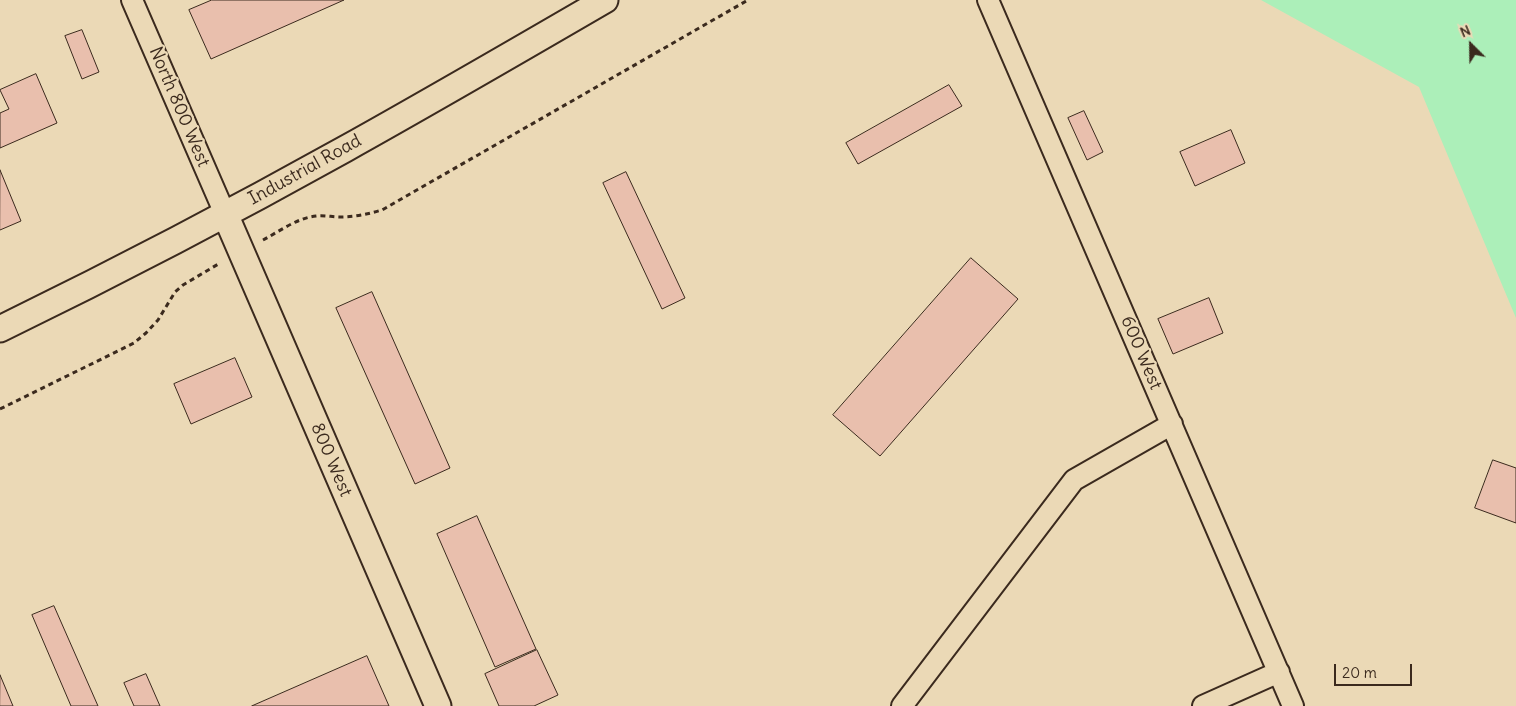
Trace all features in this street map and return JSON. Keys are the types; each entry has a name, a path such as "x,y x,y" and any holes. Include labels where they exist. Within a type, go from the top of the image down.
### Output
{"street":[{"name":"North 800 West","path":"132,0 225,214"},
{"name":"Industrial Road","path":"0,329 80,290 225,214 346,148 605,0"},
{"name":"600 West","path":"988,0 1294,706"},
{"name":"800 West","path":"225,214 438,706"},
{"path":"902,706 1074,480 1172,424"},
{"path":"1203,706 1279,672"}],"path":[{"path":"274,234 297,222 312,217 350,217 382,210 748,0"},
{"path":"0,409 134,343 158,320 175,292 182,285 202,273"}],"green space":[{"path":"1261,0 1516,0 1516,318 1419,87"}],"building":[{"path":"212,0 344,0 211,59 189,10"},
{"path":"82,30 99,72 82,79 65,36"},
{"path":"36,74 57,123 0,148 0,113 9,109 0,90"},
{"path":"949,85 962,106 858,164 846,143"},
{"path":"1084,111 1103,152 1087,160 1068,118"},
{"path":"1231,130 1245,163 1195,186 1180,152"},
{"path":"0,170 21,221 0,230"},
{"path":"626,172 685,298 662,309 603,183"},
{"path":"971,258 1018,299 880,456 833,415"},
{"path":"372,292 450,468 415,484 336,308"},
{"path":"1209,298 1223,333 1173,354 1158,319"},
{"path":"235,358 252,397 191,424 174,384"},
{"path":"1493,460 1516,468 1516,523 1475,508"},
{"path":"477,516 536,649 495,667 437,534"},
{"path":"54,606 98,706 71,706 32,615"},
{"path":"537,650 558,695 534,706 499,706 485,674"},
{"path":"367,656 389,706 252,706"},
{"path":"146,674 160,706 134,706 124,683"},
{"path":"0,675 13,706 0,706"}]}
